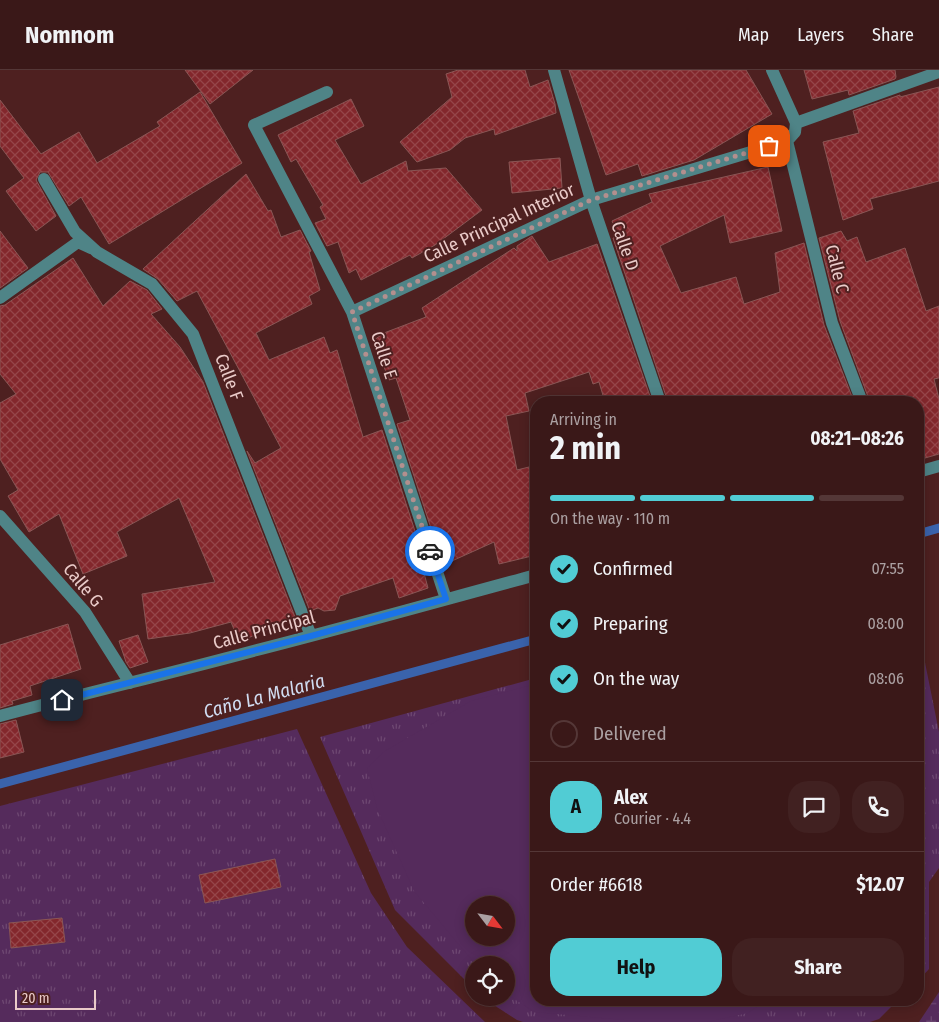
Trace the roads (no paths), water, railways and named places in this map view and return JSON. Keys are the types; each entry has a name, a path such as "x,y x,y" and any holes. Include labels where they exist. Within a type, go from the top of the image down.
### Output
{"street":[{"name":"Calle D","path":"554,70 591,200 658,396"},
{"path":"772,70 796,123 795,132 787,141"},
{"path":"796,123 939,72"},
{"name":"Calle E","path":"327,92 254,125 352,312 446,599"},
{"name":"Calle Principal Interior","path":"352,312 591,200 787,141"},
{"name":"Calle C","path":"787,141 832,323 860,396"},
{"name":"Calle F","path":"44,179 75,232 98,252 152,284 193,334 311,636"},
{"path":"0,298 78,242 98,252"},
{"path":"924,470 939,466"},
{"name":"Calle G","path":"0,516 85,612 130,684"},
{"name":"Calle Principal","path":"0,716 91,691 130,684 530,577"}],"waterway":[{"name":"Caño La Malaria","path":"924,532 939,528"},
{"name":"Caño La Malaria","path":"0,784 530,641"}]}
